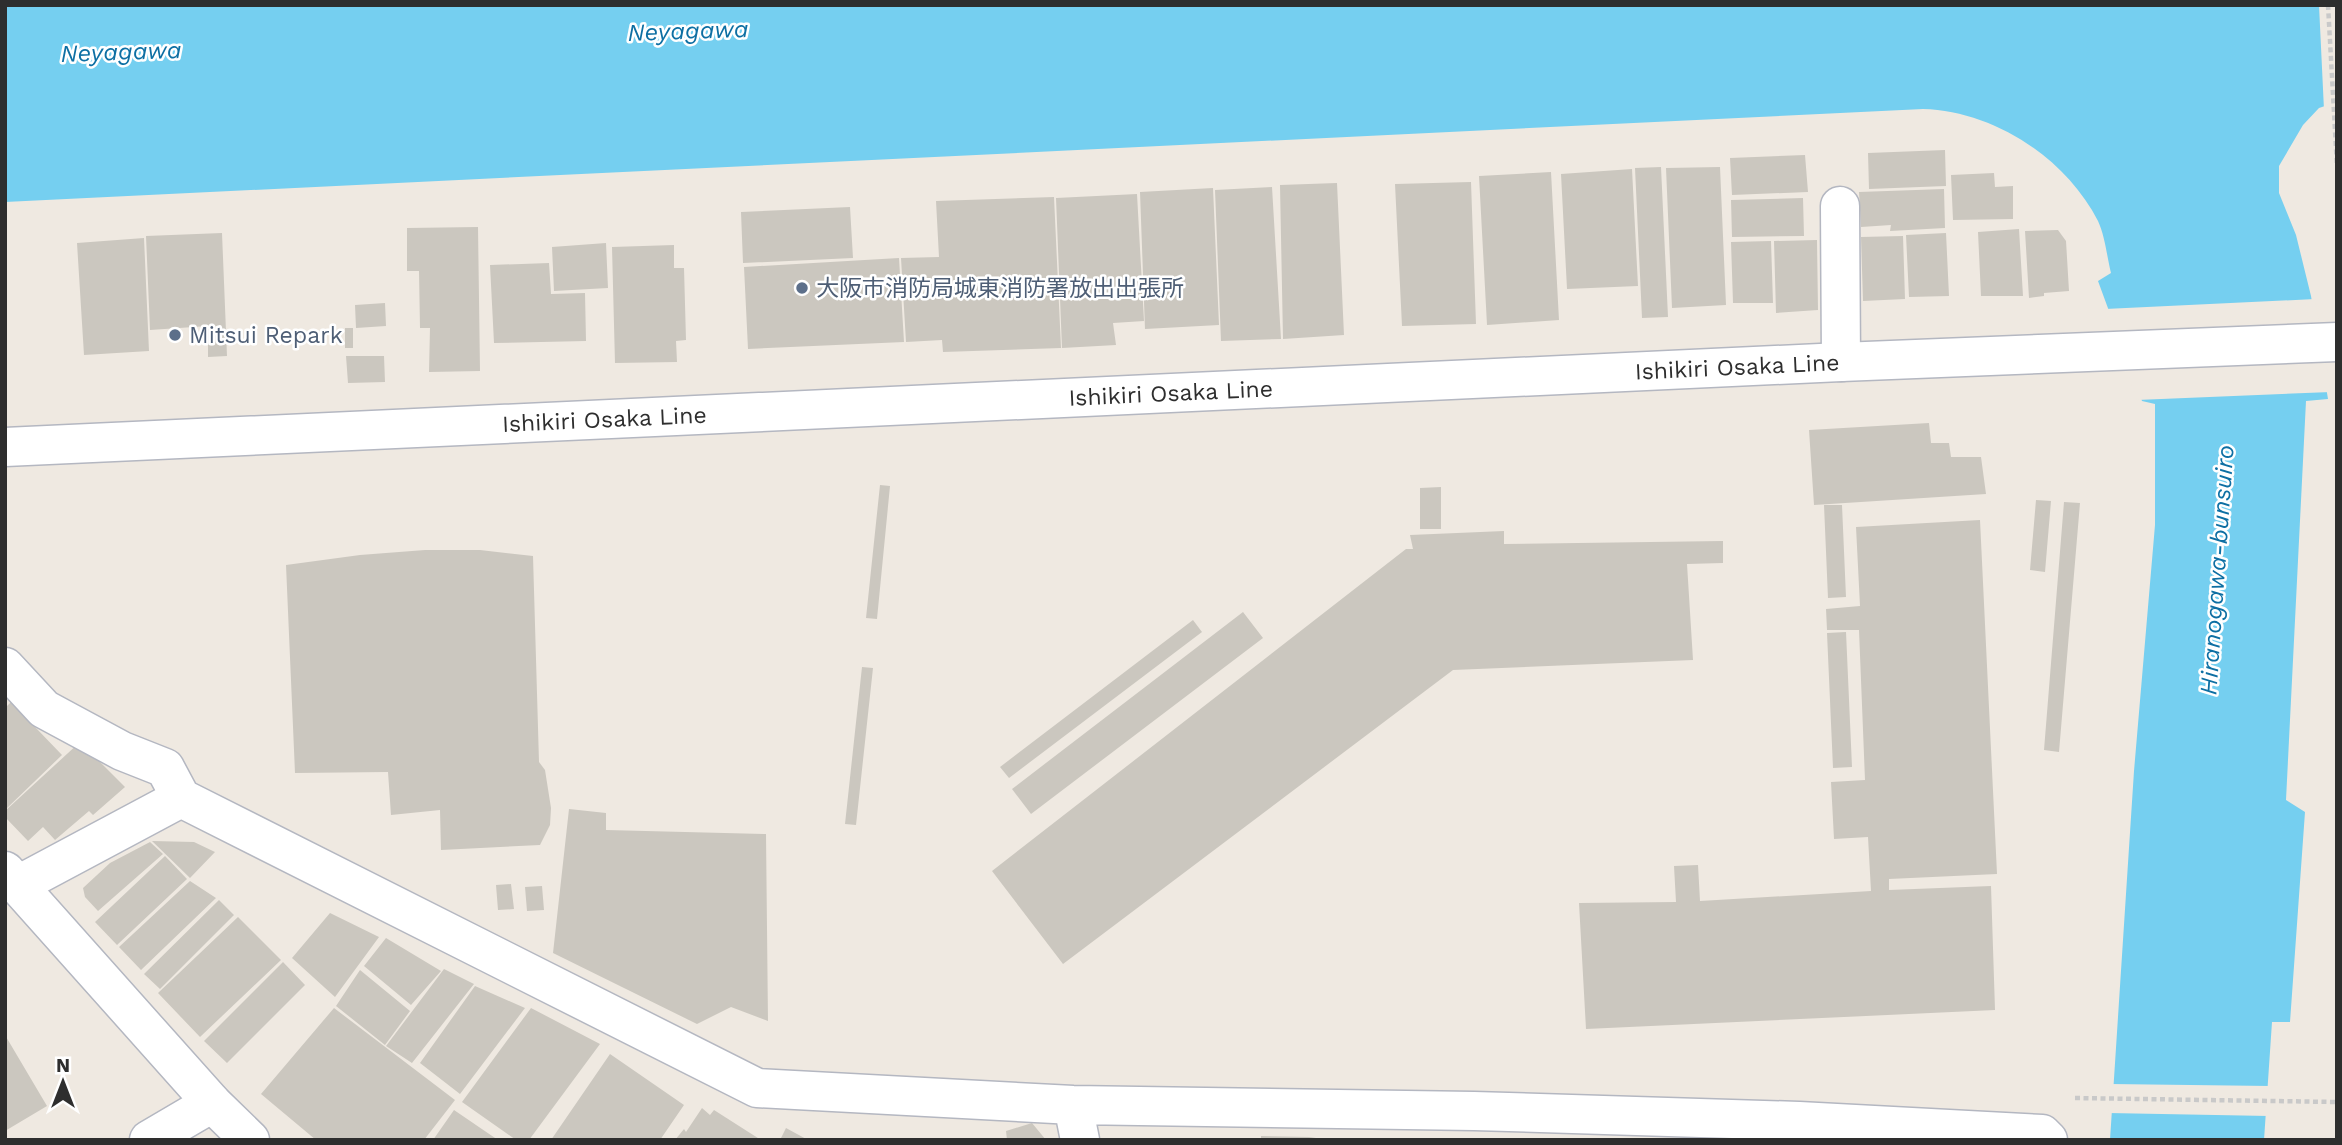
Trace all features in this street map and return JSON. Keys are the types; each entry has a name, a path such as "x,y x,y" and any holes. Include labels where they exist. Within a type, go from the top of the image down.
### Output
{"street":[{"path":"1840,206 1841,362"},
{"name":"Ishikiri Osaka Line","path":"5,447 1841,362 2118,353 2332,342"},
{"path":"5,667 44,709 93,737 165,768 181,797 757,1088 1076,1123 1934,1128 2042,1134 2048,1140"},
{"path":"181,797 12,878 212,1103 250,1140"},
{"path":"149,1140 212,1103"}],"path":[{"path":"2328,5 2337,166"},
{"path":"2071,1098 2337,1102"}],"water":[{"path":"5,5 2337,5 2337,102 2319,108 2303,125 2279,166 2279,193 2296,235 2311,296 2328,399 2306,401 2286,800 2305,812 2290,1022 2272,1022 2264,1140 2110,1140 2134,771 2155,525 2155,404 2142,401 2098,281 2111,273 2098,221 2067,177 2047,158 2000,128 1975,118 1923,109 5,202"}],"pier":[{"path":"2319,5 2337,5 2337,106 2324,110"},
{"path":"2315,299 2331,392 2137,400 2105,309"},
{"path":"2110,1084 2271,1086 2269,1116 2108,1113"}],"building":[{"path":"1945,150 1946,186 1869,189 1868,153"},
{"path":"1805,155 1808,192 1732,195 1730,158"},
{"path":"1661,167 1668,317 1642,318 1635,168"},
{"path":"1720,167 1726,305 1672,308 1666,168"},
{"path":"1632,169 1638,286 1567,289 1561,174"},
{"path":"1551,172 1559,320 1487,325 1479,176"},
{"path":"1994,173 1995,187 2013,186 2013,219 1953,220 1951,175"},
{"path":"1471,182 1476,324 1402,326 1395,184"},
{"path":"1337,183 1344,335 1283,339 1280,185"},
{"path":"1272,187 1281,339 1221,341 1215,190"},
{"path":"1213,188 1219,325 1145,329 1140,192"},
{"path":"1944,189 1945,228 1890,231 1891,225 1861,227 1859,192"},
{"path":"1137,194 1144,321 1113,323 1116,345 1062,348 1056,198"},
{"path":"1054,197 1061,348 943,352 942,340 906,342 901,258 939,257 936,201"},
{"path":"1803,198 1804,236 1732,237 1731,200"},
{"path":"850,207 853,258 743,263 741,212"},
{"path":"478,227 480,371 429,372 430,328 420,328 419,271 407,271 407,228"},
{"path":"2019,229 2023,296 1981,296 1978,232"},
{"path":"2058,230 2066,241 2069,291 2044,293 2044,296 2029,298 2025,231"},
{"path":"222,233 227,356 208,357 208,326 150,330 146,236"},
{"path":"1946,233 1949,296 1909,297 1906,235"},
{"path":"1903,236 1905,299 1863,301 1861,237"},
{"path":"144,238 149,351 84,355 77,243"},
{"path":"1817,240 1818,310 1776,313 1774,241"},
{"path":"1771,241 1773,303 1733,303 1731,242"},
{"path":"606,243 608,288 554,291 552,247"},
{"path":"674,245 674,268 684,268 686,340 676,341 677,362 615,363 612,247"},
{"path":"899,258 904,342 748,349 744,267"},
{"path":"549,263 551,294 585,293 586,341 494,343 490,265"},
{"path":"385,303 386,326 356,328 355,305"},
{"path":"345,328 353,328 353,348 345,348"},
{"path":"346,356 384,356 385,382 348,383"},
{"path":"1929,423 1931,443 1949,443 1951,457 1981,457 1986,494 1814,505 1809,430"},
{"path":"880,485 890,486 877,619 866,618"},
{"path":"1441,487 1441,529 1420,529 1420,488"},
{"path":"2036,500 2051,501 2045,572 2030,570"},
{"path":"2064,502 2080,503 2059,752 2044,750"},
{"path":"1824,505 1842,505 1846,597 1828,598"},
{"path":"1980,520 1997,874 1889,879 1889,890 1991,886 1995,1010 1586,1029 1579,903 1676,902 1674,866 1698,865 1700,901 1871,891 1868,837 1834,839 1831,782 1865,780 1859,630 1827,630 1826,609 1860,606 1856,527"},
{"path":"1504,531 1504,544 1723,541 1723,563 1687,564 1693,660 1453,670 1063,964 992,871 1406,549 1413,549 1410,535"},
{"path":"425,550 480,550 533,556 539,762 545,770 551,808 550,825 540,845 441,850 440,810 391,815 388,772 295,773 286,565"},
{"path":"1243,612 1263,638 1031,814 1012,789"},
{"path":"1193,620 1202,632 1009,778 1000,767"},
{"path":"1846,632 1852,767 1833,768 1827,633"},
{"path":"862,667 873,668 856,825 845,824"},
{"path":"11,702 62,755 5,810 5,708"},
{"path":"80,742 125,787 93,815 89,811 55,840 43,827 28,841 5,817 5,811"},
{"path":"569,809 606,813 606,830 766,834 768,1021 731,1007 697,1024 553,953"},
{"path":"152,841 194,842 215,852 190,878"},
{"path":"150,842 163,854 98,911 85,897 83,888 110,863"},
{"path":"165,856 187,879 117,945 95,922"},
{"path":"190,881 216,898 141,970 119,947"},
{"path":"511,884 514,909 498,910 496,885"},
{"path":"542,886 544,910 527,911 525,887"},
{"path":"219,900 234,915 160,989 144,974"},
{"path":"330,913 379,937 335,997 292,958"},
{"path":"238,917 281,960 200,1037 158,993"},
{"path":"386,938 441,971 411,1005 364,966"},
{"path":"283,962 305,985 227,1063 204,1041"},
{"path":"444,969 474,984 412,1063 386,1046"},
{"path":"360,970 410,1011 385,1045 336,1006"},
{"path":"475,986 525,1008 460,1094 420,1063"},
{"path":"334,1008 455,1100 424,1140 316,1140 261,1094"},
{"path":"531,1008 600,1044 529,1140 516,1140 462,1102"},
{"path":"5,1035 47,1106 5,1131"},
{"path":"610,1054 684,1105 660,1140 551,1140"},
{"path":"702,1108 710,1115 714,1110 761,1140 675,1140 684,1129 686,1132"},
{"path":"454,1110 498,1140 433,1140"},
{"path":"1032,1123 1046,1140 1007,1140 1006,1131"},
{"path":"786,1128 808,1140 780,1140"},
{"path":"1261,1136 1309,1137 1316,1138 1261,1140"}],"place":[{"name":"大阪市消防局城東消防署放出出張所","path":"802,288"},
{"name":"Mitsui Repark","path":"175,335"}],"water label":[{"name":"Neyagawa","path":"688,31"},
{"name":"Neyagawa","path":"121,52"},
{"name":"Hiranogawa-bunsuiro","path":"2217,570"}]}
